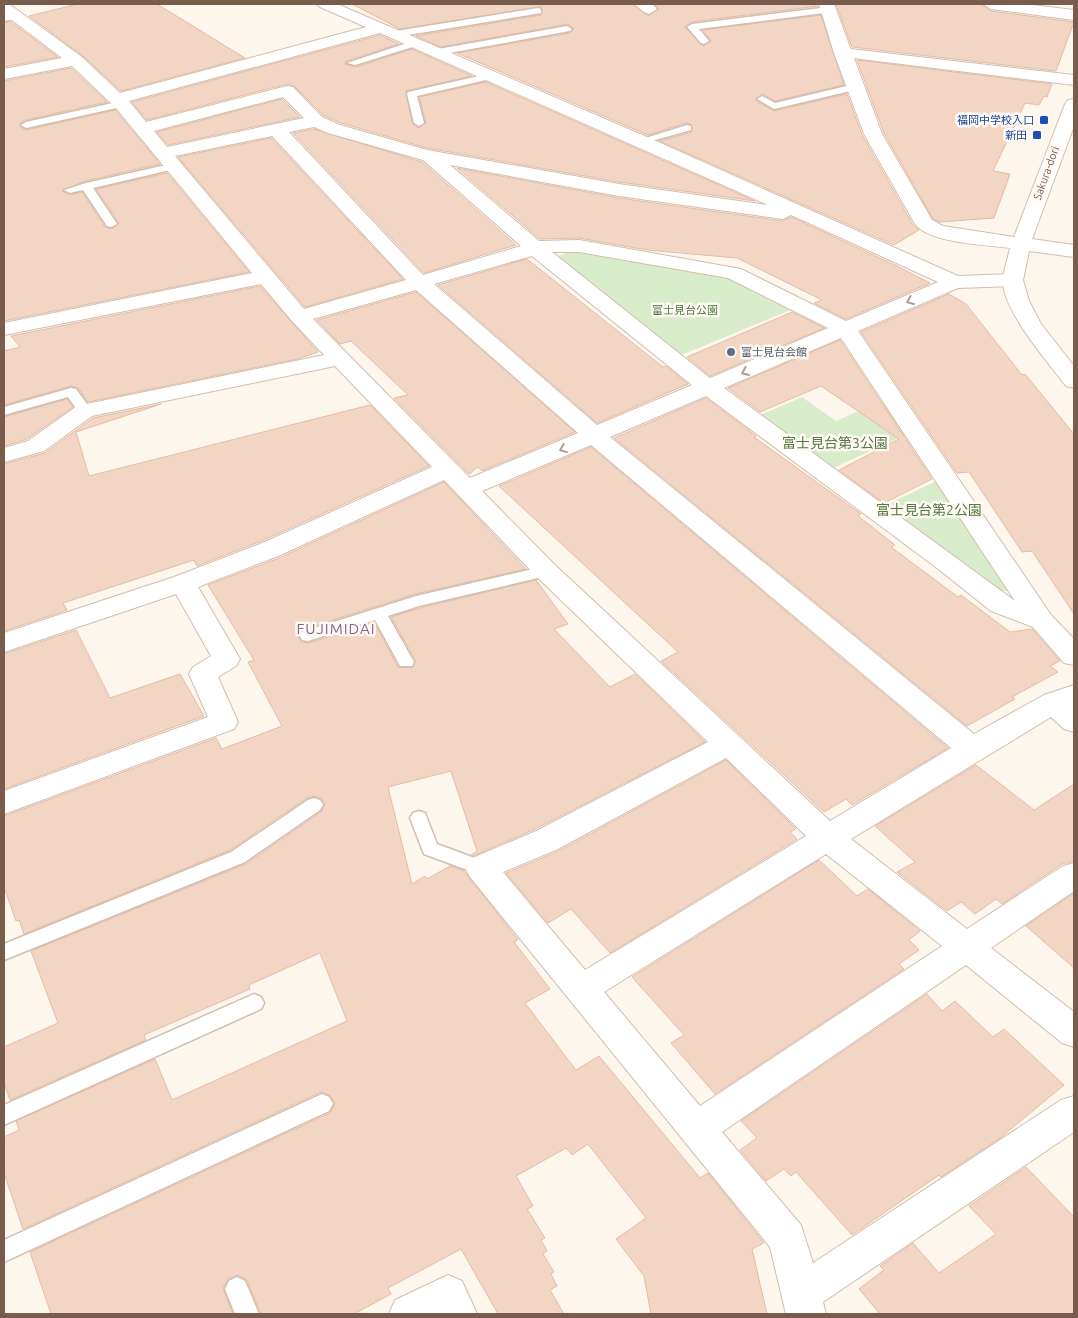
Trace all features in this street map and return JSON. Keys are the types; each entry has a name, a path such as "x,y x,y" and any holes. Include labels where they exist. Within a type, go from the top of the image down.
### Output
{"street":[{"path":"326,4 641,141 955,282"},
{"path":"991,4 1074,15"},
{"path":"828,7 842,53 873,134 925,224 936,230 952,234 1074,251"},
{"path":"8,14 76,60 120,102 170,160 298,317 546,572 828,838 1074,1032"},
{"path":"120,102 389,31"},
{"path":"842,53 1074,80"},
{"path":"4,74 76,60"},
{"path":"143,128 287,91 316,121 334,129 429,156 516,172 773,213 802,213"},
{"name":"Sakura-dori","path":"1013,280 1021,243 1074,104"},
{"path":"170,160 276,129 316,121"},
{"path":"276,129 418,281 595,436 972,749"},
{"path":"429,156 535,248 708,388 946,562 1000,605 1042,620"},
{"path":"298,317 535,248 578,246 734,273 846,329 1042,620 1074,656"},
{"path":"4,329 265,277"},
{"path":"466,489 955,282 1013,280 1019,301 1031,325 1074,381"},
{"path":"4,455 36,446 85,411 338,359"},
{"path":"4,643 183,583 269,550 446,470"},
{"path":"4,803 224,722 203,674 226,659 183,583"},
{"path":"580,990 972,749 1068,706"},
{"path":"728,744 547,840 481,868 787,1238 803,1304 1074,1112"},
{"path":"696,1129 1074,875"},
{"path":"409,1314 448,1295 457,1314"}],"lane":[{"path":"704,41 692,27 828,7"},
{"path":"389,31 538,11"},
{"path":"438,52 567,29"},
{"path":"352,62 416,43"},
{"path":"419,123 412,94 492,76"},
{"path":"762,99 774,106 855,87"},
{"path":"26,124 120,102"},
{"path":"641,141 687,128"},
{"path":"70,190 170,160"},
{"path":"86,186 111,224"},
{"path":"4,410 71,392 85,411"},
{"path":"308,636 416,601 546,572"},
{"path":"379,614 406,662"},
{"path":"4,952 238,857 314,806"},
{"path":"419,818 430,849 481,868"},
{"path":"4,1115 254,1003"},
{"path":"4,1251 322,1104"},
{"path":"237,1289 247,1314"}],"green space":[{"name":"富士見台公園","path":"572,250 727,277 793,309 679,356 557,257"},
{"name":"富士見台第3公園","path":"802,397 836,421 886,399 908,434 833,468 760,415"},
{"name":"富士見台第2公園","path":"939,480 1009,591 998,591 884,506"}],"building":[{"path":"78,4 157,4 245,58 121,91 83,56 29,16"},
{"path":"352,4 632,4 648,16 659,9 654,4 817,4 818,6 692,22 685,27 703,46 711,41 703,30 821,15 844,85 775,101 763,94 755,100 774,111 847,94 862,135 913,225 919,230 894,245 660,141 692,132 691,124 686,123 648,135 457,53 570,33 574,29 568,24 441,47 416,36 541,15 542,7 400,29"},
{"path":"836,4 981,4 991,11 1074,22 1056,71 852,47"},
{"path":"11,22 58,57 4,67 4,23"},
{"path":"380,35 399,44 346,61 345,64 356,67 412,49 472,76 406,91 412,123 418,128 426,123 419,97 486,82 755,201 619,182 427,148 341,123 323,115 294,86 287,84 147,120 132,102"},
{"path":"857,60 1052,84 1047,97 1044,96 1039,105 1025,103 993,171 1010,174 994,218 940,222 933,219 884,133"},
{"path":"71,68 107,102 26,120 20,123 20,127 26,130 115,110 160,164 85,181 62,191 70,195 82,192 105,227 112,229 119,223 96,189 167,173 249,272 4,321 4,81"},
{"path":"282,99 300,117 168,145 157,132"},
{"path":"314,129 422,162 516,245 424,273 293,133"},
{"path":"271,138 403,279 305,307 178,157"},
{"path":"457,168 619,198 783,221 791,217 930,283 846,319 814,303 822,300 737,258 647,250 579,238 540,239"},
{"path":"527,259 663,367 666,366 688,384 597,423 438,285"},
{"path":"260,286 318,352 297,359 88,402 78,388 71,386 4,405 4,351 20,347 11,336"},
{"path":"416,292 575,432 482,471 478,467 469,474 394,398 408,395 351,341 340,344 317,320"},
{"path":"949,294 966,304 1022,375 1025,374 1074,434 1074,614 1032,551 1022,552 969,472 957,473 861,332"},
{"path":"792,312 824,328 710,376 687,357"},
{"path":"840,340 932,479 884,503 839,470 899,439 821,386 760,412 728,388"},
{"path":"706,398 756,436 754,437 861,514 858,516 895,545 891,547 958,597 961,595 1010,632 1032,629 1060,661 1050,666 1058,672 1012,697 1015,699 967,726 614,438"},
{"path":"67,399 73,407 27,439 4,446 4,417"},
{"path":"161,404 76,432 89,476 370,405 429,466 259,542 197,566 194,560 63,603 67,610 4,631 4,464 45,453 93,418"},
{"path":"591,447 948,748 852,805 846,799 824,812 661,661 678,652 499,486"},
{"path":"444,482 526,569 415,594 301,630 298,637 302,642 309,643 374,622 398,667 412,668 416,661 391,617 420,608 536,580 568,624 554,629 610,687 635,674 705,742 535,829 473,856 471,855 477,851 451,771 388,787 412,884 425,876 427,879 450,866 464,871 518,940 514,942 550,989 525,1003 576,1070 599,1056 700,1178 708,1173 764,1243 752,1249 767,1314 651,1314 644,1276 616,1239 646,1218 588,1144 572,1155 566,1148 516,1176 533,1206 527,1209 545,1238 541,1240 547,1251 543,1254 554,1272 551,1274 557,1286 550,1290 564,1314 498,1314 461,1249 388,1288 391,1294 354,1314 261,1314 247,1280 238,1275 228,1279 223,1288 233,1314 51,1314 30,1252 330,1113 335,1103 330,1095 321,1092 23,1229 4,1173 4,1137 19,1130 16,1121 155,1059 172,1100 347,1021 320,953 249,985 250,989 144,1035 146,1040 10,1100 4,1083 4,1047 58,1023 31,951 246,864 321,812 325,804 321,798 315,796 307,798 230,850 24,934 19,920 16,921 4,887 4,816 216,738 222,749 282,726 248,662 254,660 208,585 279,558"},
{"path":"76,630 110,698 180,674 204,716 4,789 4,654"},
{"path":"726,760 796,829 790,832 797,839 610,953 571,909 548,923 506,873 559,851"},
{"path":"976,765 1034,810 1074,784 1074,861 1062,864 1002,904 996,899 975,914 961,902 947,911 897,872 915,862 875,826"},
{"path":"819,860 857,896 868,889 920,931 909,940 919,950 899,964 904,969 715,1094 671,1043 684,1035 632,977"},
{"path":"1074,893 1074,968 1026,926"},
{"path":"927,994 942,1011 955,1001 993,1037 1004,1029 1064,1085 1000,1138 941,1177 939,1175 852,1235 796,1172 791,1176 784,1169 766,1181 740,1150 757,1138 741,1121"},
{"path":"1026,1167 1074,1217 1074,1314 880,1314 859,1289 884,1270 880,1266 913,1243 939,1273 996,1234 969,1206"}],"place":[{"name":"福岡中学校入口","path":"1044,120"},
{"name":"新田","path":"1037,135"},
{"name":"富士見台会館","path":"731,352"}],"district":[{"name":"FUJIMIDAI","path":"336,629"}]}
